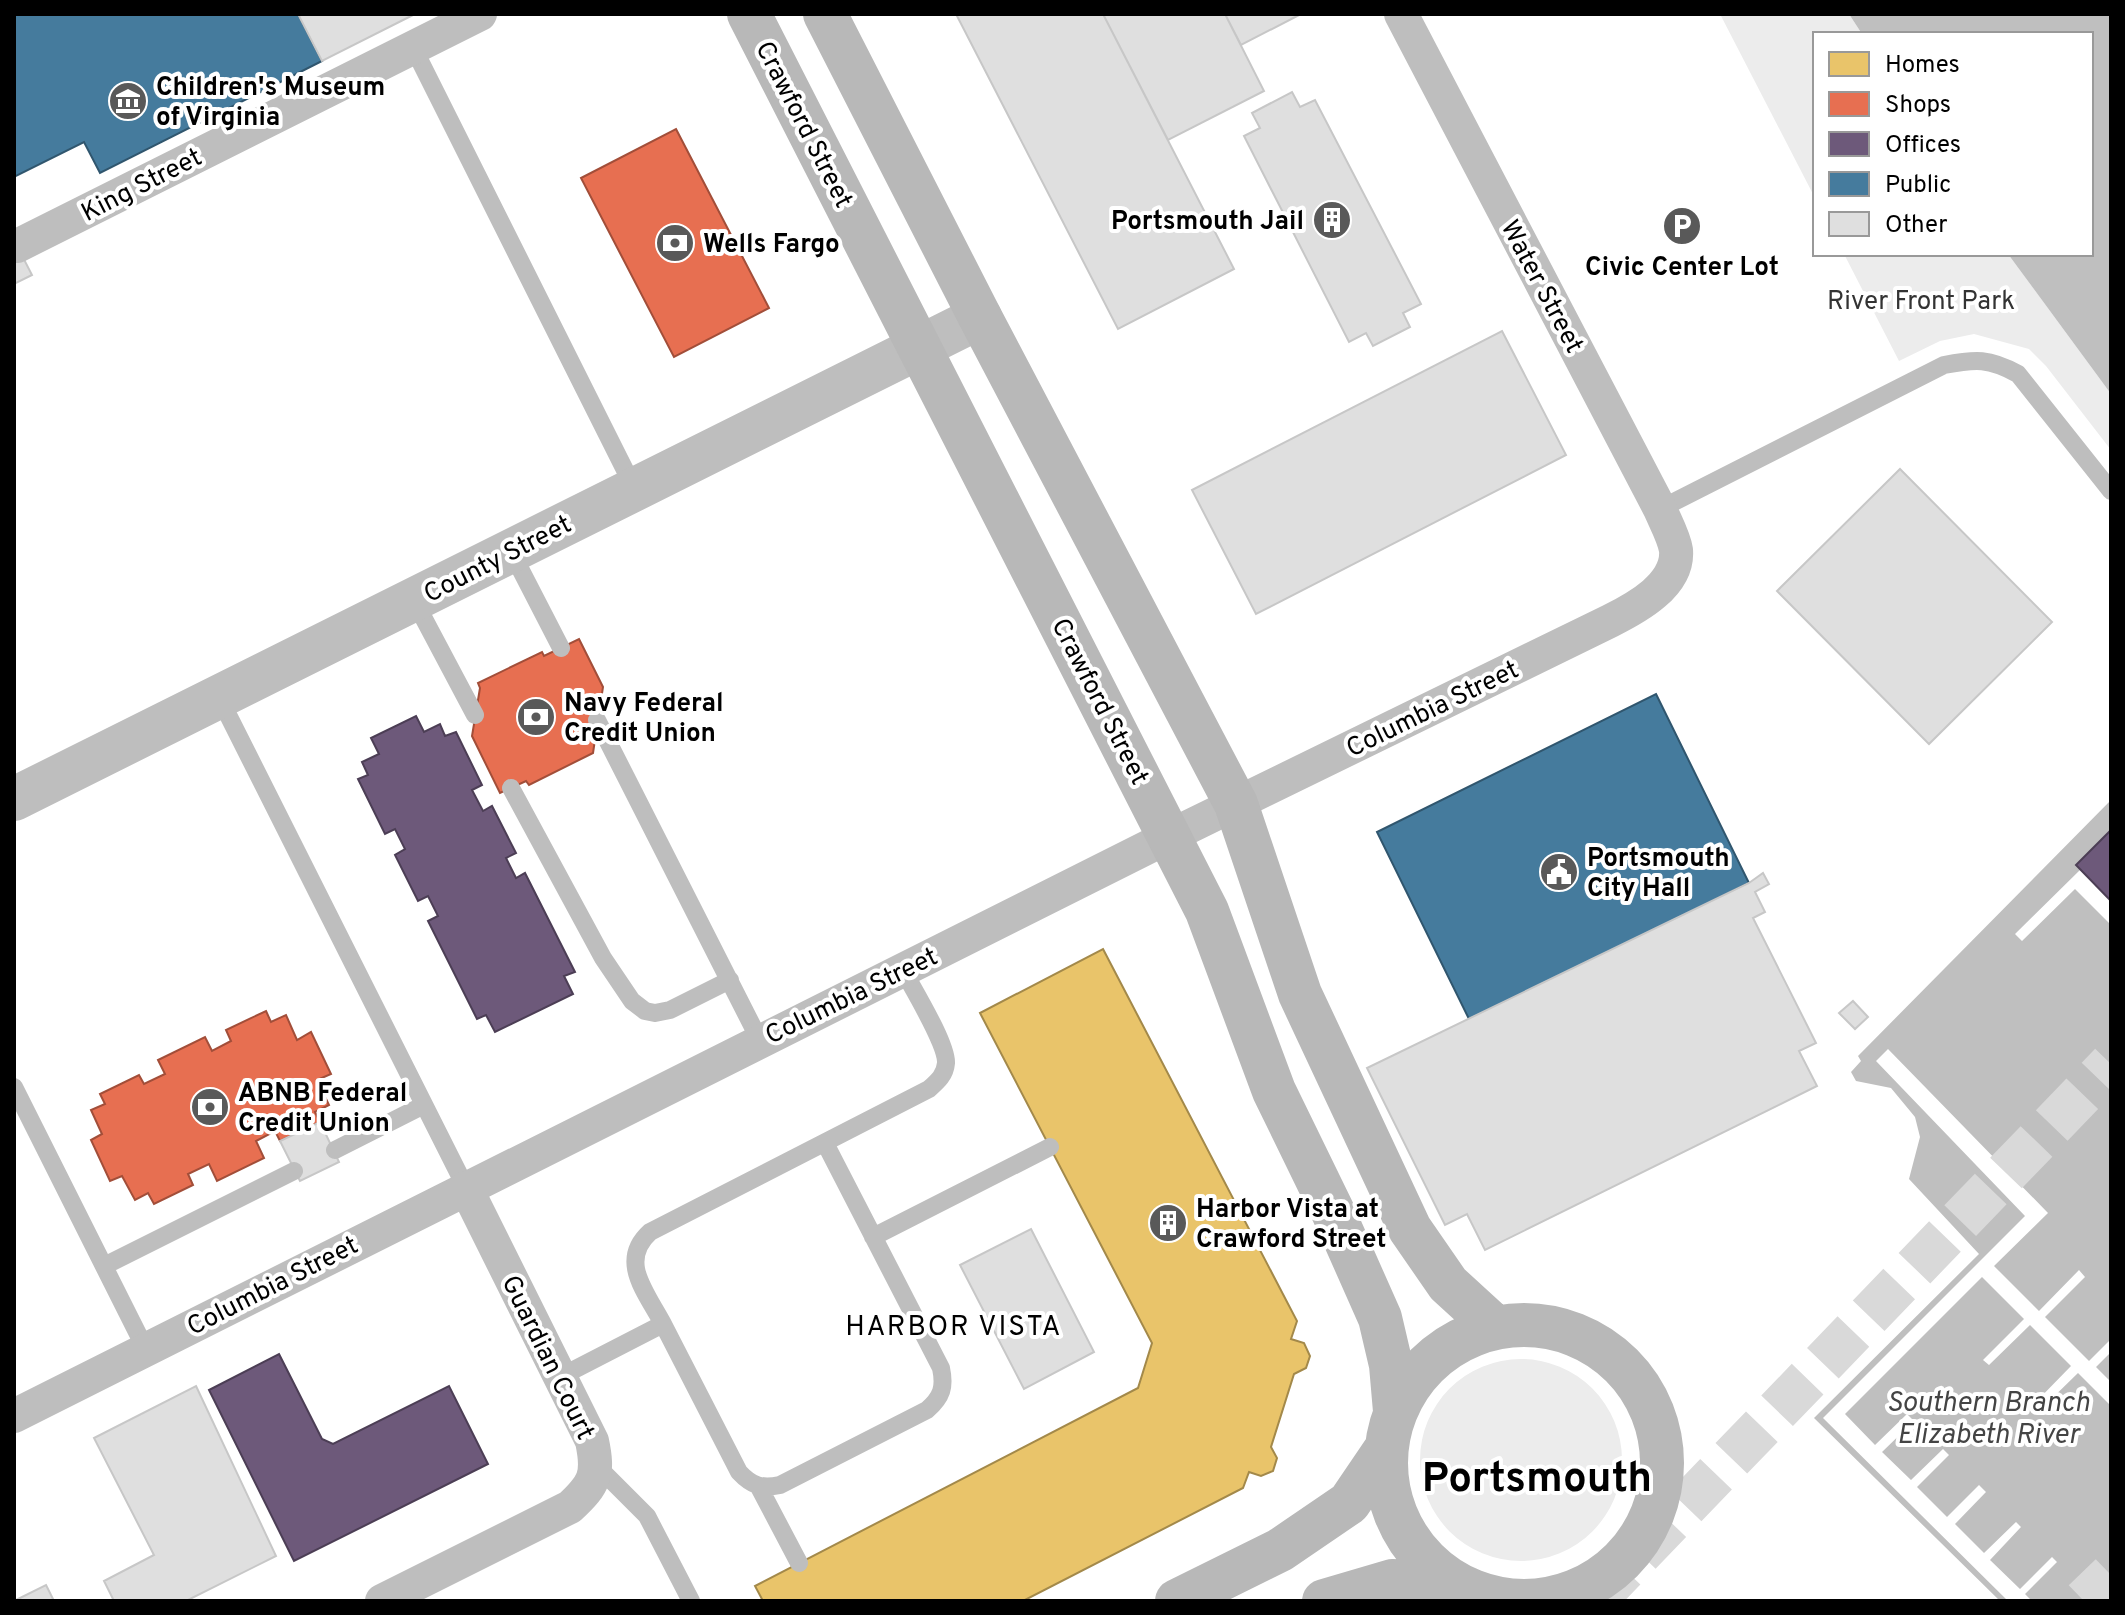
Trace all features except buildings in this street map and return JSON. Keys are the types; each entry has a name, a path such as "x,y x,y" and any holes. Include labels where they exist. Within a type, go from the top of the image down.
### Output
{"main road":[{"name":"Crawford Street","path":"749,14 1207,911 1274,1091 1380,1318 1391,1365 1390,1430"},
{"path":"825,14 1236,804 1300,994 1410,1229 1448,1284 1495,1327"},
{"path":"1177,1601 1280,1550 1349,1503 1418,1372 1453,1343 1495,1327 1540,1325 1583,1337 1620,1362 1647,1397 1661,1439 1662,1484 1648,1527 1621,1562 1584,1588 1541,1601 1497,1599 1455,1584 1392,1581 1324,1601"},
{"path":"1390,1430 1387,1490 1400,1528 1423,1559 1455,1584"}],"street":[{"name":"King Street","path":"17,246 480,14"},
{"name":"Water Street","path":"1401,14 1660,509 1676,550 1674,561"},
{"name":"County Street","path":"14,799 980,317"},
{"name":"Columbia Street","path":"14,1416 1170,836 1629,611 1657,591 1666,580 1674,561"},
{"name":"Guardian Court","path":"382,1601 570,1507 589,1490 597,1466 592,1441 466,1188"}],"lane":[{"path":"413,47 635,490"},
{"path":"1660,509 1944,365 1977,359 1998,364 2018,374 2111,491"},
{"path":"511,551 561,648"},
{"path":"414,600 475,715"},
{"path":"219,697 466,1188"},
{"path":"597,720 760,1041"},
{"path":"511,788 603,958 632,1001 645,1011 670,1010 730,980"},
{"path":"825,1143 941,1368 944,1384 939,1399 927,1410 780,1485 759,1487 739,1472 637,1274 634,1258 638,1243 650,1232 929,1089 941,1078 946,1063 943,1047 903,970"},
{"path":"14,1087 145,1348"},
{"path":"335,1150 424,1105"},
{"path":"873,1237 1050,1147"},
{"path":"104,1266 294,1171"},
{"path":"560,1377 663,1324"},
{"path":"597,1466 647,1516 691,1601"},
{"path":"759,1487 799,1563"}],"green space":[{"path":"1720,14 1849,14 1861,32 1813,32 1813,194"},
{"name":"River Front Park","path":"1845,256 2009,256 2111,394 2111,450 2046,366 2029,349 1974,334 1940,341 1899,361"},
{"path":"1521,1359 1560,1367 1592,1389 1614,1421 1622,1460 1614,1499 1592,1531 1560,1553 1521,1561 1482,1553 1450,1531 1428,1499 1420,1460 1428,1421 1450,1389 1482,1367"}],"water":[{"path":"1849,14 2111,14 2111,394 2009,256 2093,256 2093,32 1861,32"},
{"name":"Southern Branch Elizabeth River","path":"2111,800 2111,1601 2000,1601 1814,1418 1979,1254 1909,1179 1920,1137 1915,1117 1891,1088 1856,1081 1851,1072 1861,1061 1858,1056"}],"pier":[{"path":"2080,870 2111,901 2111,925 2075,889 2022,941 2015,934"},
{"path":"1888,1049 2048,1213 1994,1266 2039,1311 2079,1270 2085,1277 2045,1317 2089,1361 2111,1339 2111,1352 2096,1367 2111,1382 2111,1406 2078,1373 2037,1413 2031,1407 2071,1366 2030,1325 1989,1365 1983,1360 2024,1319 1982,1277 1845,1414 1875,1445 1907,1414 1914,1421 1882,1452 1911,1480 1943,1449 1949,1455 1917,1487 1947,1517 1979,1485 1986,1492 1955,1524 1984,1553 2016,1522 2021,1527 1990,1560 2020,1589 2052,1557 2057,1562 2025,1594 2032,1601 2008,1601 1823,1418 2025,1216 1876,1061"}],"tunnel":[{"path":"1594,1601 2111,1064"},
{"path":"2084,1601 2111,1575"}],"place":[{"name":"Children's Museum of Virginia","path":"128,101"},
{"name":"Portsmouth Jail","path":"1332,220"},
{"name":"Civic Center Lot","path":"1682,226"},
{"name":"Wells Fargo","path":"675,243"},
{"name":"Navy Federal Credit Union","path":"536,717"},
{"name":"Portsmouth City Hall","path":"1559,872"},
{"name":"ABNB Federal Credit Union","path":"210,1107"},
{"name":"Harbor Vista at Crawford Street","path":"1168,1223"}],"district":[{"name":"HARBOR VISTA","path":"954,1325"},
{"name":"Portsmouth","path":"1537,1476"}]}
